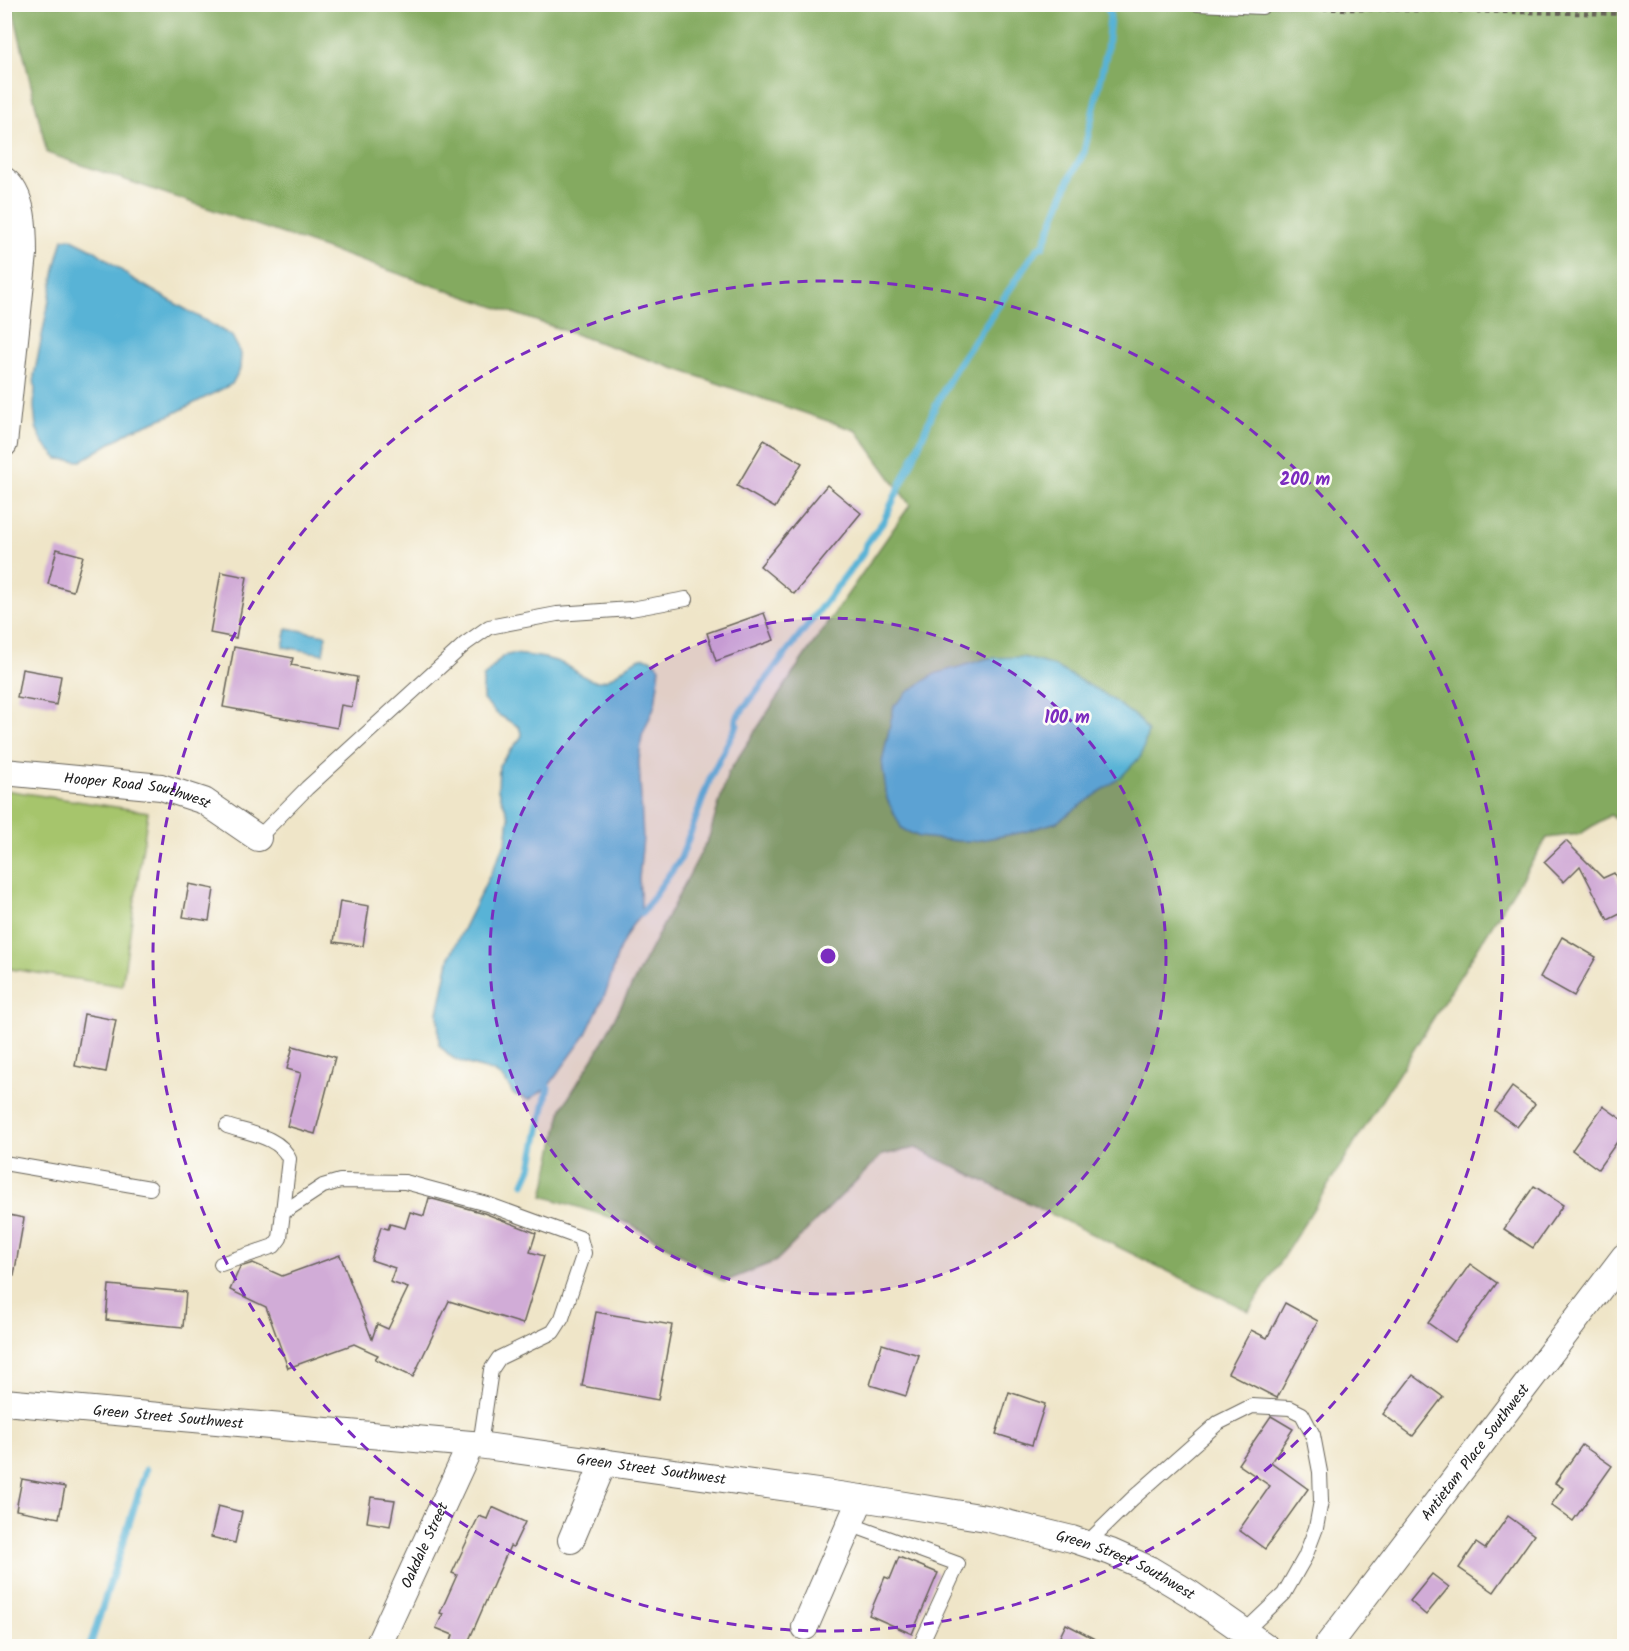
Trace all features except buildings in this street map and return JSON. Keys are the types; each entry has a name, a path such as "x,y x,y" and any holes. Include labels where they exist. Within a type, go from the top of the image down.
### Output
{"street":[{"path":"4,180 9,183 21,209 24,225 24,254 4,444"},
{"name":"Hooper Road Southwest","path":"4,772 161,787 204,801 258,838"},
{"name":"Antietam Place Southwest","path":"1328,1647 1624,1257"},
{"name":"Green Street Southwest","path":"4,1402 475,1444 861,1498 986,1518 1086,1544 1149,1569 1189,1593 1265,1647"},
{"name":"Oakdale Street","path":"378,1647 475,1444"},
{"path":"571,1539 604,1462"},
{"path":"804,1627 861,1498"}],"lane":[{"path":"1198,4 1262,8"},
{"path":"258,838 307,788 465,644 489,627 557,614 631,609 686,599"},
{"path":"221,1264 274,1246 280,1238 289,1159 286,1151 276,1143 227,1126"},
{"path":"4,1163 150,1188"},
{"path":"282,1213 323,1186 340,1181 405,1182 487,1204 580,1238 584,1253 562,1318 553,1332 499,1358 491,1370 475,1444"},
{"path":"1086,1544 1132,1499 1218,1423 1252,1406 1290,1408 1302,1414 1313,1435 1320,1472 1321,1501 1316,1528 1305,1557 1284,1594 1244,1632"},
{"path":"849,1524 958,1563 920,1647"}],"path":[{"path":"1262,8 1624,14"}],"green space":[{"path":"12,5 1624,5 1624,823 1610,815 1580,834 1547,838 1249,1311 916,1148 882,1155 776,1261 724,1282 631,1224 543,1196 562,1108 597,1052 709,837 728,773 801,661 910,505 857,431 47,153"},
{"path":"5,790 148,812 122,986 5,968"}],"water":[{"path":"70,238 94,250 133,279 232,336 241,354 240,369 232,384 171,415 132,430 81,461 58,459 43,443 36,427 34,407 34,376 56,265 63,239"},
{"path":"287,628 326,635 323,654 283,647"},
{"path":"512,654 555,661 594,681 612,677 640,658 653,661 660,668 655,705 642,736 639,761 643,838 639,879 642,913 631,927 619,950 607,990 585,1036 548,1087 529,1100 513,1094 501,1077 494,1072 453,1058 439,1045 438,1013 450,956 506,842 509,817 498,790 499,765 522,736 519,727 497,714 483,700 483,678 503,656"},
{"path":"1023,657 1054,666 1103,693 1140,720 1148,732 1141,756 1121,777 1057,822 1024,832 975,841 919,837 902,829 887,799 882,762 894,706 908,692 935,674 989,658"}],"waterway":[{"path":"636,911 642,913 681,858 711,776 737,725 736,718 864,552 866,544 883,522 935,407 955,369 1038,248 1043,246 1069,180 1084,152 1107,50 1110,17 1108,8"},
{"path":"524,1183 531,1168 548,1087 540,1083"},
{"path":"90,1646 146,1470"}]}
